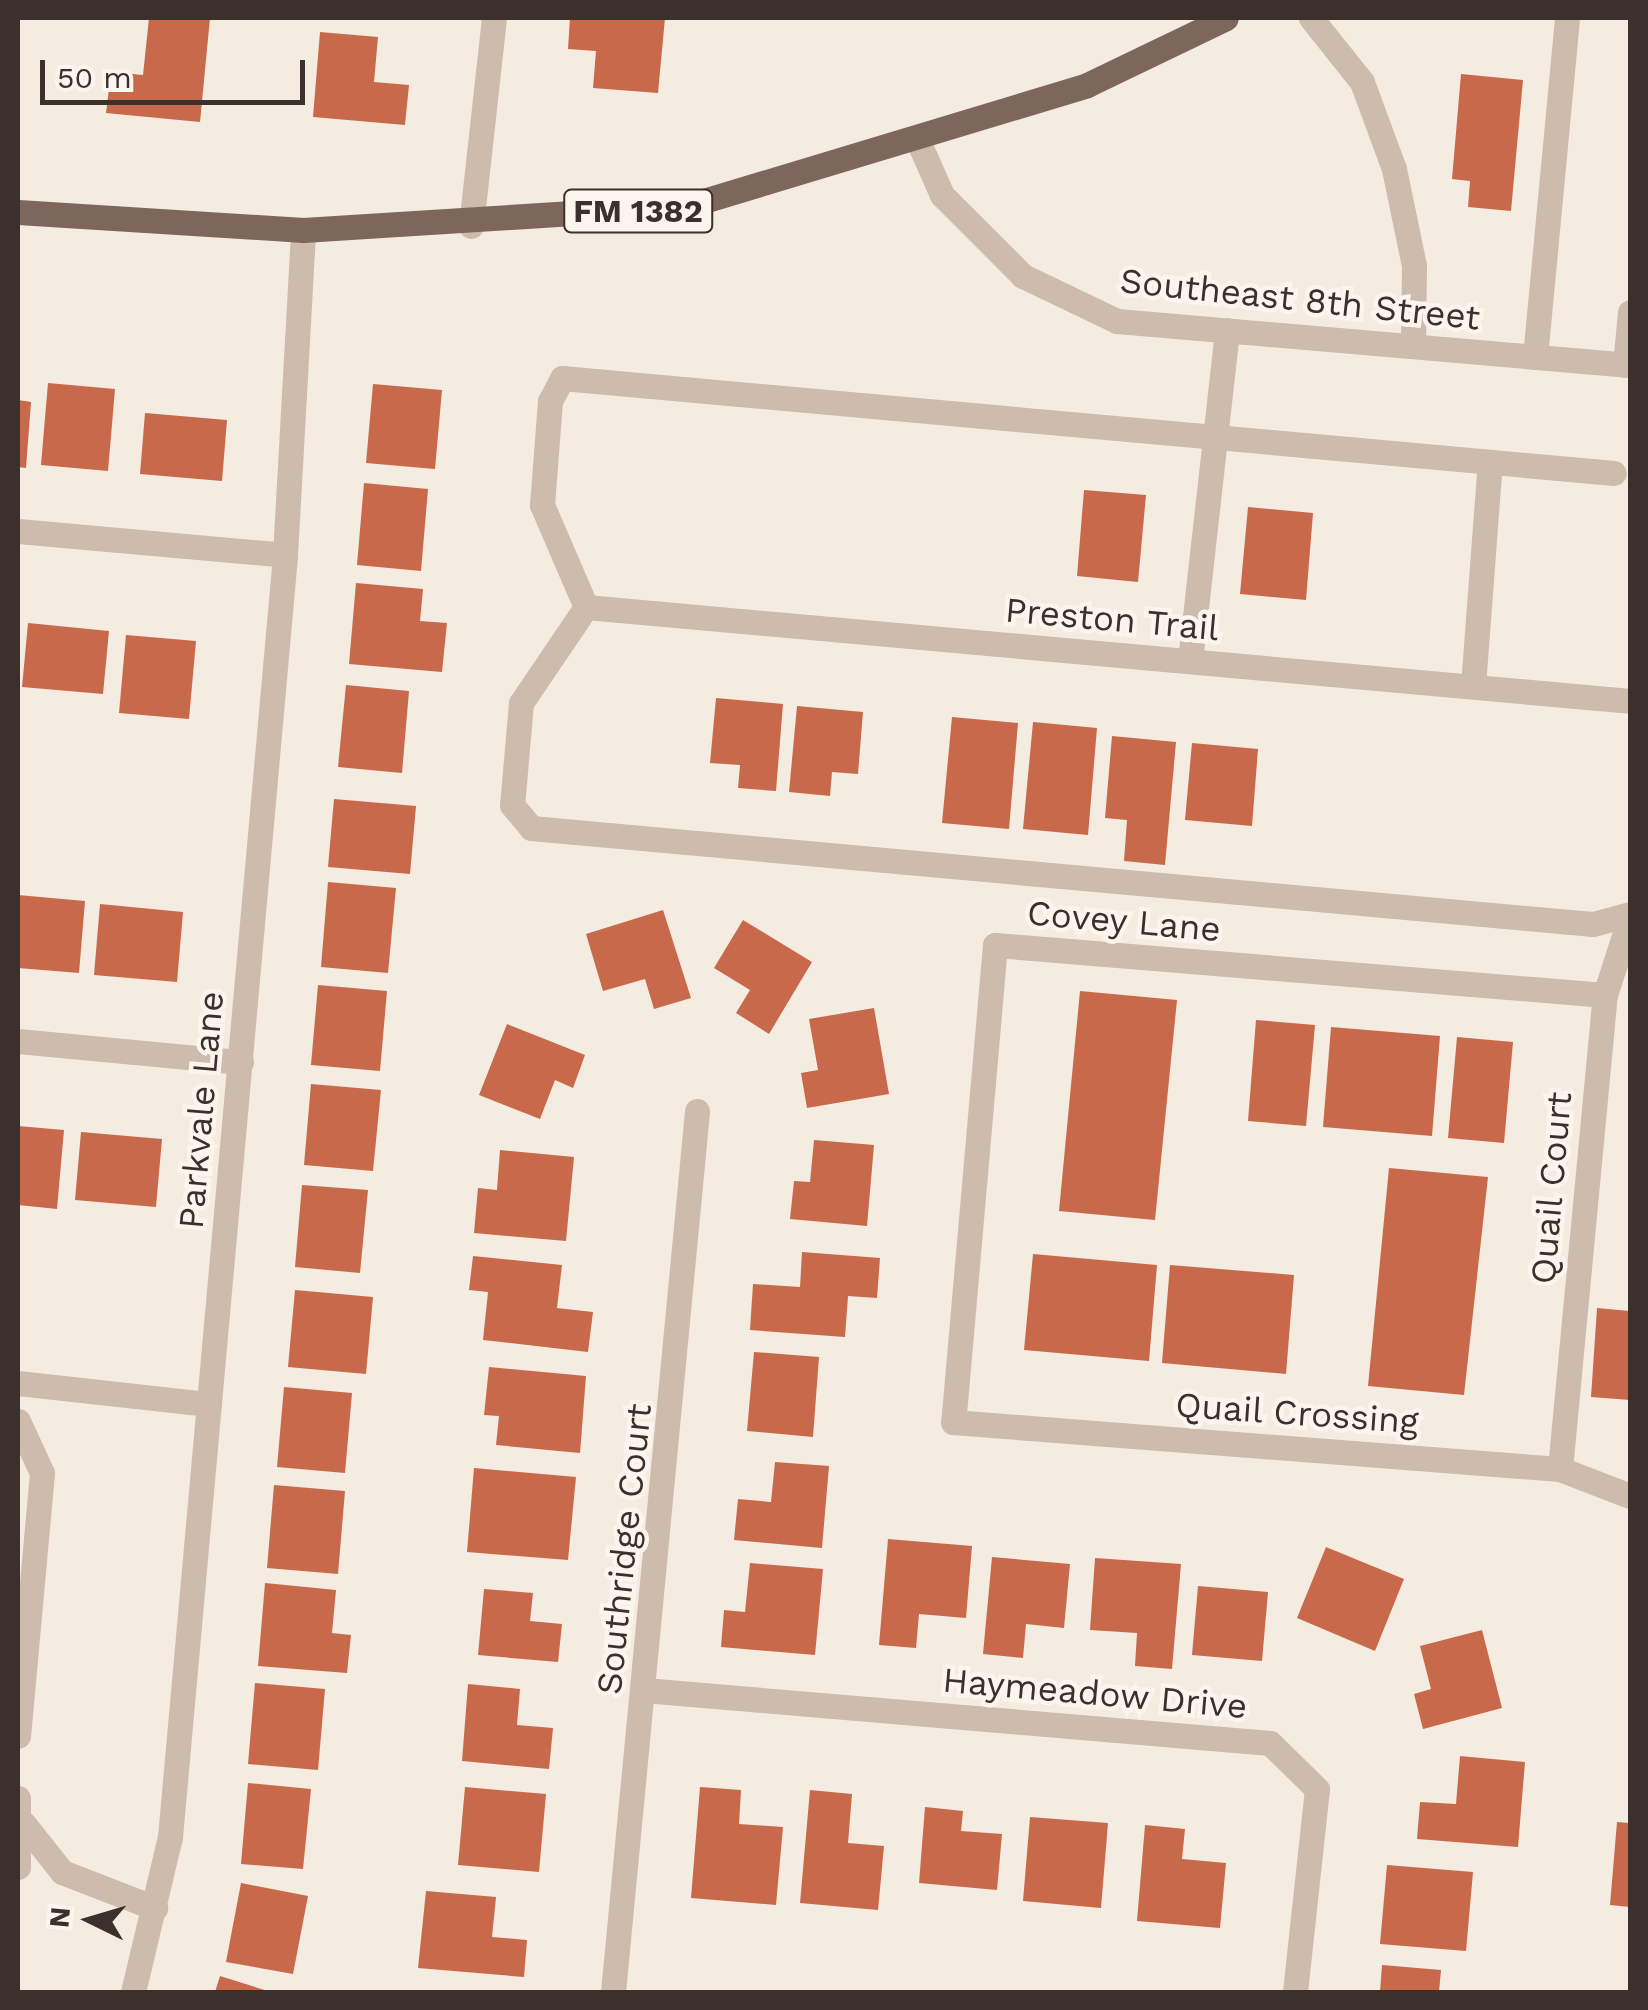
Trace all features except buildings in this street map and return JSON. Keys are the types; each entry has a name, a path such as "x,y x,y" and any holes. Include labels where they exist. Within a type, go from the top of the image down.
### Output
{"main road":[{"name":"FM 1382","path":"18,212 303,230 471,226 687,206 919,143 1087,85 1226,18"}],"street":[{"path":"471,226 494,18"},
{"path":"1310,18 1362,82 1394,169 1414,266 1414,346"},
{"path":"1535,357 1567,18"},
{"name":"Southeast 8th Street","path":"919,143 942,195 1023,276 1117,321 1628,365"},
{"name":"Parkvale Lane","path":"133,1992 170,1837 285,555 303,230"},
{"path":"1628,365 1630,312"},
{"path":"1190,661 1227,330"},
{"path":"1614,473 562,378 550,400 542,505 586,608 521,703 512,805 531,828 1593,924 1630,916"},
{"path":"1473,686 1490,462"},
{"path":"18,531 285,555"},
{"name":"Preston Trail","path":"586,608 1630,701"},
{"name":"Quail Court","path":"1560,1469 1605,995 1630,916"},
{"name":"Covey Lane","path":"952,1422 996,945 1605,995"},
{"path":"18,1042 240,1062"},
{"name":"Southridge Court","path":"613,1992 697,1111"},
{"path":"18,1383 209,1404"},
{"path":"18,1421 42,1473 18,1736"},
{"name":"Quail Crossing","path":"952,1422 1560,1469 1630,1496"},
{"name":"Haymeadow Drive","path":"644,1690 1270,1743 1317,1789 1296,1992"},
{"path":"18,1798 24,1824 18,1868"},
{"path":"24,1824 62,1872 155,1908"}]}
